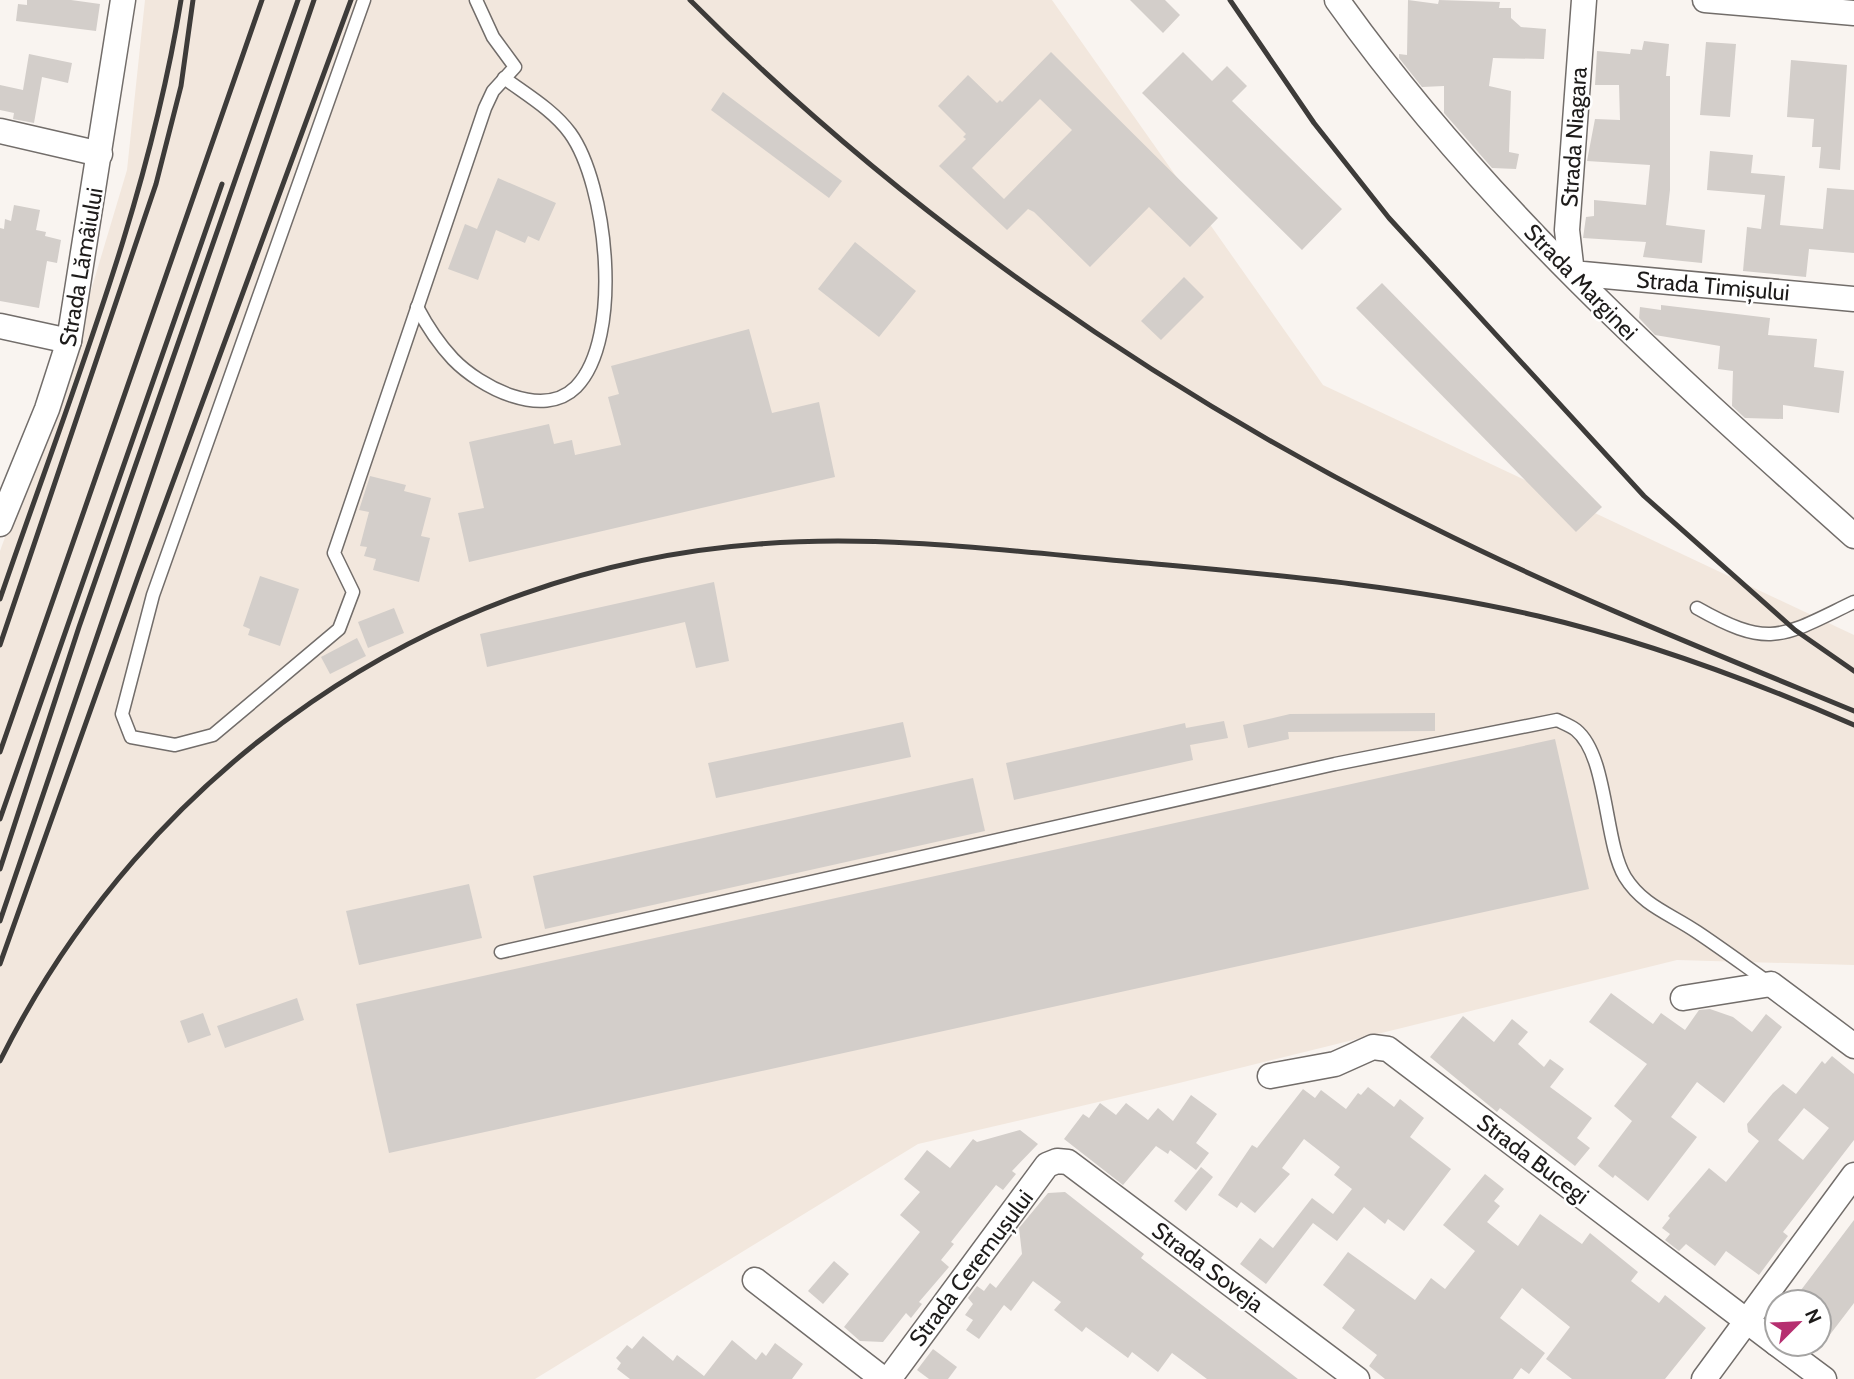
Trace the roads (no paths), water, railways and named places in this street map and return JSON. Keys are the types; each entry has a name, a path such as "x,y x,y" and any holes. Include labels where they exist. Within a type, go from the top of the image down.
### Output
{"street":[{"name":"Strada Lămâiului","path":"1,519 47,409 69,341 123,0"},
{"name":"Strada Marginei","path":"1337,0 1386,69 1468,167 1667,369 1854,536"},
{"name":"Strada Niagara","path":"1572,273 1567,230 1584,0"},
{"path":"1705,0 1854,13"},
{"path":"0,131 100,154"},
{"name":"Strada Timișului","path":"1572,273 1854,299"},
{"path":"0,326 69,341"},
{"path":"1684,998 1771,984 1854,1046"},
{"name":"Strada Bucegi","path":"1270,1076 1309,1066 1335,1064 1373,1047 1388,1049 1763,1334"},
{"name":"Strada Ceremușului","path":"889,1379 1047,1166 1057,1161"},
{"name":"Strada Soveja","path":"1057,1161 1068,1162 1357,1379"},
{"path":"1704,1379 1854,1175"},
{"path":"755,1280 883,1379"},
{"name":"Strada Bucegi","path":"1796,1358 1824,1379"}],"lane":[{"path":"364,0 153,595 122,714 131,737 174,745 213,735 339,629 353,592 334,553 485,108 493,91 515,67 493,37 476,0"},
{"path":"417,307 436,339 456,362 515,398 529,402 544,403 576,387 595,351 606,274 601,212 595,187 570,133 547,109 504,78"},
{"path":"1697,608 1751,633 1776,636 1854,602"},
{"path":"501,952 1335,764 1557,720 1575,729 1587,746 1601,787 1618,860 1624,876 1641,899 1695,930 1771,984"}],"railway":[{"path":"0,599 78,378 127,228 148,153 181,0"},
{"path":"0,645 156,184 181,86 193,0"},
{"path":"0,752 262,0"},
{"path":"0,869 79,627 298,0"},
{"path":"0,921 314,0"},
{"path":"0,964 139,574 351,0"},
{"path":"690,0 772,79 858,154 946,225 1038,293 1133,357 1230,417 1430,526 1534,576 1854,711"},
{"path":"1230,0 1314,123 1389,218 1644,496 1795,630 1854,671"},
{"path":"0,819 222,184"},
{"path":"0,1061 61,956 134,860 218,775 312,702 414,641 523,594 639,561 759,544 855,541 1000,550 1244,572 1392,589 1538,616 1618,637 1738,678 1854,725"}]}
